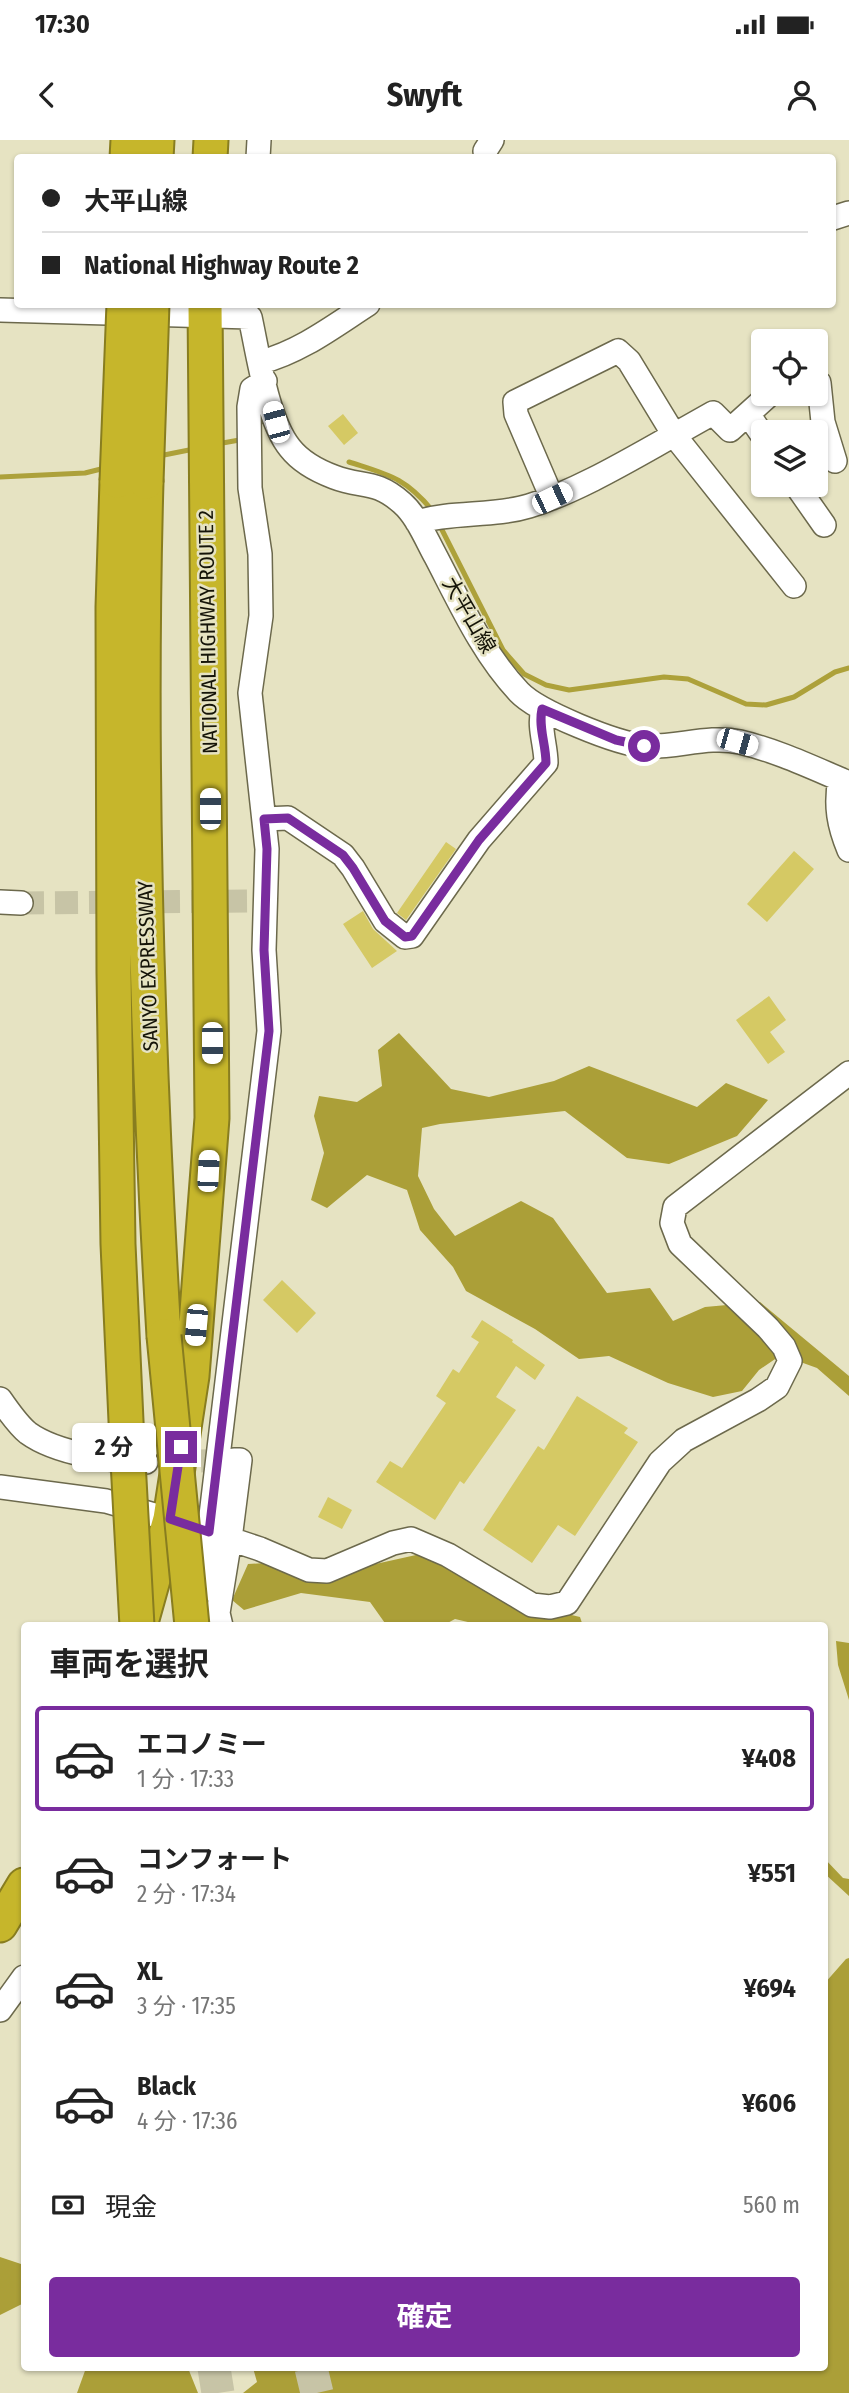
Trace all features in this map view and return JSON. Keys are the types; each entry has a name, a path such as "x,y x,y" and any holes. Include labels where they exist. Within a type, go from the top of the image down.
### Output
{"highway":[{"name":"SANYO EXPRESSWAY","path":"124,308 132,481 143,598 147,960 164,1336 189,1622"},
{"name":"SANYO EXPRESSWAY","path":"138,1622 136,1453 118,1244 113,607 132,481 152,308"},
{"name":"NATIONAL HIGHWAY ROUTE 2","path":"139,1622 170,1519 192,1376 212,1118 205,311"},
{"path":"0,1925 21,1892"}],"street":[{"path":"220,1622 219,1536 269,1031 264,950 256,901 267,849 250,693 261,616 260,554 250,488 249,407 252,389 263,371 276,358 308,342 362,308"},
{"name":"大平山線","path":"0,310 250,311 276,422 290,448 311,467 337,478 380,486 430,519 475,631 502,672 521,694 542,709 616,740 644,746 701,741 737,742 791,757 844,781"},
{"path":"552,498 516,414 515,402 618,351 629,361 674,435 793,586"},
{"path":"430,519 527,507 552,498 626,462 713,413 730,430 757,406"},
{"path":"821,406 823,422 835,461"},
{"path":"748,414 752,420"},
{"path":"804,497 824,525"},
{"path":"264,819 288,818 343,855 385,921 405,937 412,936 479,840 546,763 546,747 540,722 542,709"},
{"path":"844,781 837,794 838,824 849,850"},
{"path":"0,1487 106,1501 260,1549 309,1570 327,1571 393,1543 411,1539 448,1555 532,1605 550,1607 567,1603 660,1462 684,1440 778,1387 790,1361 768,1328 680,1244 672,1223 675,1206 849,1073"},
{"path":"0,1399 29,1433 45,1441 110,1461 136,1453"},
{"path":"190,1622 219,1536 240,1460 234,1460"},
{"path":"0,2010 21,1981"}],"shaded area":[{"path":"399,1033 451,1089 489,1097 554,1081 589,1066 697,1107 726,1083 768,1100 737,1136 669,1164 627,1158 565,1111 440,1124 422,1128 418,1176 434,1209 455,1236 521,1201 553,1218 607,1293 650,1288 673,1321 705,1307 760,1302 849,1376 849,1396 817,1368 781,1355 759,1370 742,1391 713,1397 668,1383 609,1356 579,1359 535,1329 466,1291 453,1267 420,1230 407,1190 367,1175 327,1208 311,1200 324,1153 314,1116 319,1096 357,1102 382,1086 378,1050"},
{"path":"416,1555 458,1568 559,1612 580,1617 582,1622 468,1622 455,1619 449,1622 384,1622 370,1602 301,1593 244,1610 232,1600 248,1564 265,1563 347,1574 371,1565"},
{"path":"836,1641 849,1643 849,1700 838,1665"},
{"path":"828,1862 843,1878 849,1879 849,1896 828,1877"},
{"path":"849,1958 849,2393 243,2393 257,2382 254,2371 828,2371 828,1979"},
{"path":"0,2257 21,2264 21,2304 0,2315"},
{"path":"85,2371 189,2371 198,2393 77,2393"}],"building":[{"path":"343,414 358,433 344,445 328,426"},
{"path":"446,842 456,849 406,920 397,913"},
{"path":"794,851 814,869 767,922 747,904"},
{"path":"363,911 373,929 397,951 372,968 343,924"},
{"path":"769,996 786,1020 770,1032 785,1052 768,1064 736,1020"},
{"path":"282,1280 316,1313 297,1333 263,1300"},
{"path":"482,1320 545,1365 535,1380 516,1366 496,1397 516,1410 464,1484 460,1481 435,1520 376,1482 390,1461 402,1468 446,1403 436,1396 453,1369 459,1373 479,1342 471,1337"},
{"path":"577,1396 628,1428 624,1433 638,1442 575,1536 558,1525 532,1563 483,1530 538,1446 544,1450"},
{"path":"328,1497 352,1510 342,1529 318,1517"}],"waterway":[{"path":"217,444 245,439"},
{"path":"159,456 194,449"},
{"path":"349,462 395,478 413,490 432,510"},
{"path":"0,477 85,473 105,468"},
{"path":"438,522 503,650 524,674 546,685 569,690 664,677 688,679 746,704 766,705 794,697 835,672 849,668"}],"tunnel":[{"path":"21,903 247,901"},
{"path":"167,1462 234,1460"},
{"path":"214,2371 218,2393"},
{"path":"312,2371 317,2393"}],"route":[{"path":"181,1447 170,1519 209,1532 269,1031 264,950 267,849 264,819 288,818 343,855 385,921 405,937 412,936 479,840 546,763 546,747 540,722 542,709 616,740 644,746"}]}
